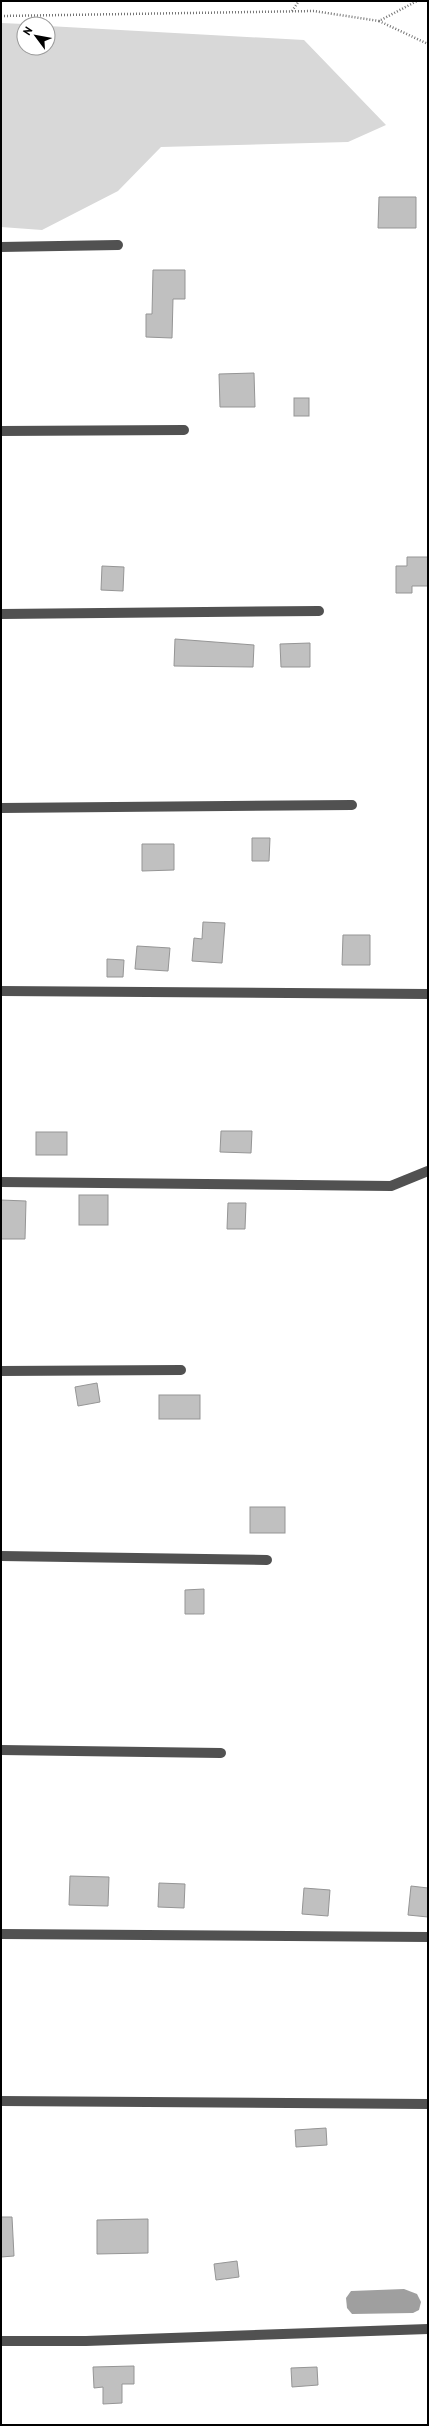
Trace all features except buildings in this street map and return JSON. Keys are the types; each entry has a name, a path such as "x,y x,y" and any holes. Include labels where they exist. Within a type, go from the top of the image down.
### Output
{"street":[{"path":"1,247 118,244"},
{"path":"1,431 184,430"},
{"path":"1,614 319,611"},
{"path":"1,808 352,806"},
{"path":"1,991 428,994"},
{"path":"1,1182 391,1186 428,1171"},
{"path":"1,1371 181,1370"},
{"path":"1,1556 267,1560"},
{"path":"1,1750 221,1753"},
{"path":"1,1934 428,1937"},
{"path":"1,2101 428,2104"},
{"path":"1,2341 86,2342 428,2330"}],"path":[{"path":"292,12 299,1"},
{"path":"379,21 417,1"},
{"path":"1,16 314,11 379,21 428,44"}],"shaded area":[{"path":"1,23 16,24 16,56 56,56 56,26 304,40 386,125 348,142 161,147 118,191 42,230 1,227"},
{"path":"404,2289 417,2294 421,2302 419,2310 413,2313 352,2314 347,2308 346,2298 351,2291"}]}
